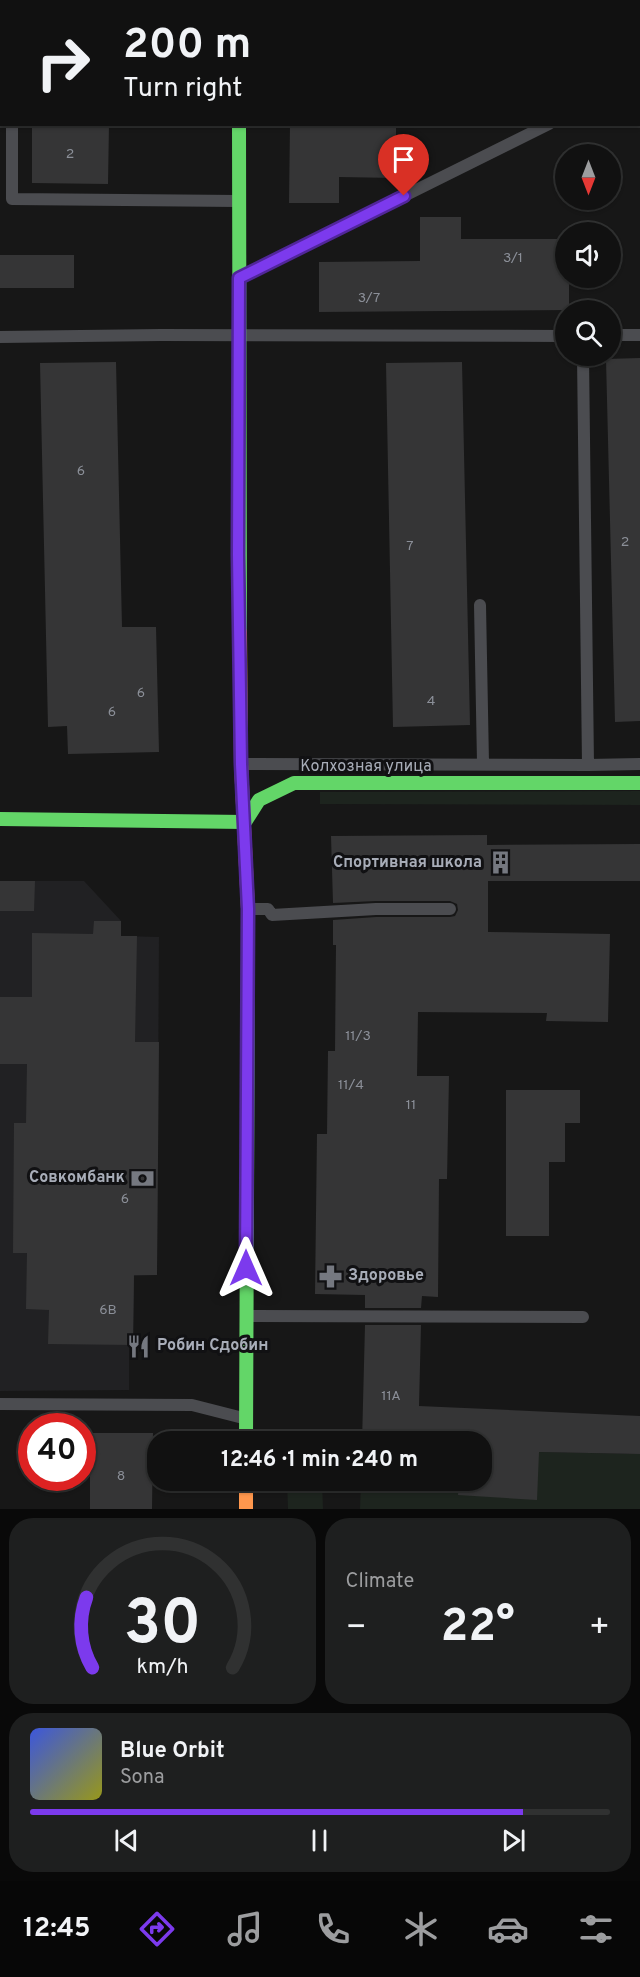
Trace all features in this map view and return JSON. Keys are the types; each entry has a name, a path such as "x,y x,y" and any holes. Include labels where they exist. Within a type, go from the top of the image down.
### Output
{"street":[{"path":"239,126 238,555 241,764 248,909 246,1431"},
{"name":"Колхозная улица","path":"245,822 260,800 294,783 640,783"},
{"path":"0,819 245,822"},
{"path":"246,1491 246,1509"}],"lane":[{"path":"12,126 12,200 239,201"},
{"path":"239,278 545,126"},
{"path":"621,335 640,334"},
{"path":"0,338 555,336"},
{"path":"583,366 588,765"},
{"path":"480,605 483,763"},
{"path":"241,764 640,764"},
{"path":"248,909 268,909 272,915 376,909 450,909"},
{"path":"246,1316 583,1317"},
{"path":"0,1404 192,1405 246,1419"}],"shaded area":[{"path":"640,791 640,805 320,804 320,792"},
{"path":"0,881 84,881 121,921 121,936 159,937 157,1275 134,1276 133,1345 129,1345 129,1390 0,1391"},
{"path":"492,1449 640,1454 640,1509 360,1509 361,1491 492,1491"},
{"path":"287,1491 322,1491 323,1509 288,1509"}],"building":[{"path":"32,126 109,126 108,184 32,183"},
{"path":"290,126 396,126 396,178 339,177 339,203 289,203"},
{"path":"420,217 461,217 461,239 555,239 555,288 569,288 569,300 555,300 555,310 319,312 319,262 420,261"},
{"path":"0,255 74,255 74,288 0,288"},
{"path":"640,358 640,721 615,722 606,366 621,366 621,359"},
{"path":"116,362 122,627 156,627 159,752 68,754 67,726 48,727 40,363"},
{"path":"462,362 470,725 393,727 386,363"},
{"path":"487,835 487,845 640,844 640,881 488,881 488,932 610,934 608,1022 546,1021 547,1013 418,1012 417,1076 449,1076 447,1179 439,1179 438,1297 422,1296 421,1308 365,1308 365,1295 315,1294 317,1134 327,1134 328,1051 335,1051 336,945 333,945 333,920 376,917 450,917 455,916 458,910 457,904 450,901 333,903 331,836"},
{"path":"0,881 35,881 34,911 0,911"},
{"path":"94,921 121,921 121,936 137,936 135,1042 159,1042 157,1275 134,1275 133,1345 48,1344 49,1310 26,1309 27,1253 13,1253 14,1123 26,1123 27,1064 0,1064 0,997 32,997 32,933 93,934"},
{"path":"506,1090 580,1090 580,1123 565,1123 565,1162 549,1162 549,1236 506,1236"},
{"path":"365,1325 421,1325 419,1406 640,1416 640,1454 539,1452 537,1500 458,1495 458,1491 492,1491 492,1431 362,1431"},
{"path":"96,1433 147,1433 147,1491 152,1491 152,1509 90,1509 90,1491 96,1491"}],"traffic: fast":[{"path":"239,126 240,632"},
{"path":"245,822 259,800 294,783 640,783"},
{"path":"0,819 245,822"},
{"path":"246,1431 248,958"}],"traffic: slow":[{"path":"240,632 241,764 248,958"},
{"path":"246,1491 246,1509"}],"place":[{"name":"Спортивная школа","path":"500,863"},
{"name":"Совкомбанк","path":"143,1178"},
{"name":"Здоровье","path":"330,1276"},
{"name":"Робин Сдобин","path":"139,1346"}],"route":[{"path":"246,1268 248,909 241,764 238,555 239,278 404,196"}]}
